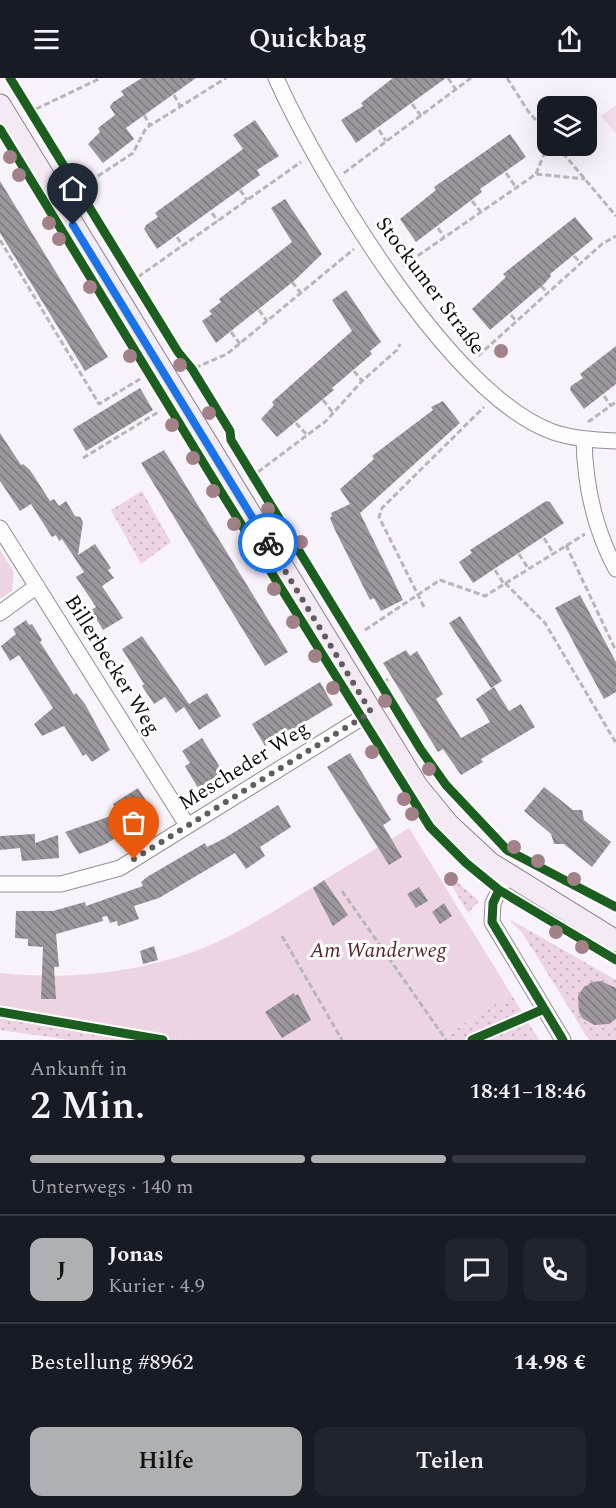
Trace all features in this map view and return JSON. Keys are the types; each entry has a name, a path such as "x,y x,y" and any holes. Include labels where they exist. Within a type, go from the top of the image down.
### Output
{"main road":[{"path":"0,105 417,786 447,824 490,863 616,942"},
{"path":"511,878 616,927"}],"street":[{"name":"Stockumer Straße","path":"276,78 355,222 410,299 465,368 490,393 529,420 553,432 584,440 616,441"},
{"path":"584,440 585,481 590,503 616,569"},
{"name":"Billerbecker Weg","path":"0,528 187,825"},
{"path":"0,613 37,586"},
{"name":"Mescheder Weg","path":"0,884 61,884 120,868 371,712"},
{"path":"511,878 493,903 492,922 563,1040"}],"path":[{"path":"33,112 101,78"},
{"path":"212,78 215,85"},
{"path":"83,186 133,153 146,128 226,78"},
{"path":"448,78 456,90"},
{"path":"343,174 471,78"},
{"path":"507,78 537,121"},
{"path":"174,95 180,107"},
{"path":"412,104 421,116"},
{"path":"144,115 150,125"},
{"path":"379,130 386,141"},
{"path":"122,150 127,157"},
{"path":"536,174 543,156"},
{"path":"565,156 616,216"},
{"path":"138,277 302,161"},
{"path":"506,173 515,186"},
{"path":"402,267 515,186 536,174 585,179"},
{"path":"72,179 85,200"},
{"path":"240,190 247,200"},
{"path":"472,201 480,212"},
{"path":"212,213 218,221"},
{"path":"438,228 444,237"},
{"path":"475,359 581,263 616,236"},
{"path":"177,237 183,246"},
{"path":"0,240 99,404 140,380"},
{"path":"195,368 227,354 355,248"},
{"path":"574,256 581,263"},
{"path":"128,271 141,291"},
{"path":"292,282 301,293"},
{"path":"541,286 548,293"},
{"path":"259,310 267,321"},
{"path":"511,315 516,321"},
{"path":"231,332 240,344"},
{"path":"258,472 333,413 362,381 397,350 400,344"},
{"path":"185,361 197,378"},
{"path":"147,369 153,379"},
{"path":"354,371 362,381"},
{"path":"604,396 611,405"},
{"path":"164,398 170,408"},
{"path":"323,400 333,413"},
{"path":"586,423 616,402"},
{"path":"424,607 379,517 382,508 484,408"},
{"path":"83,458 160,411"},
{"path":"296,423 307,435"},
{"path":"247,467 258,484"},
{"path":"364,630 440,580 485,596 599,526"},
{"path":"544,538 553,553"},
{"path":"566,545 616,651"},
{"path":"519,554 528,569"},
{"path":"495,570 505,584 545,623 616,743"},
{"path":"374,674 386,693"},
{"path":"342,891 446,1040"},
{"path":"282,936 342,1040"},
{"path":"472,1040 544,1009"},
{"path":"0,1011 163,1040"}],"green space":[{"path":"142,491 171,542 141,564 111,510"},
{"path":"0,550 14,572 12,591 0,599"},
{"name":"Am Wanderweg","path":"409,828 511,994 442,1037 443,1040 203,1040 0,1009 0,973 49,976 97,973 145,966 193,952 220,941 259,920"},
{"path":"450,876 479,901 468,913 449,881"},
{"path":"509,919 616,980 616,1040 589,1040 523,934"},
{"path":"511,994 539,1040 443,1040 442,1037"},
{"path":"0,1009 203,1040 70,1040 0,1030"}],"shaded area":[{"path":"616,105 616,134 601,116"}],"building":[{"path":"142,78 196,78 126,128 134,139 103,163 88,144 100,132 98,128 115,115 110,107 124,95 121,91"},
{"path":"393,78 446,78 356,143 341,120 363,106 361,103"},
{"path":"255,120 279,156 257,170 260,175 157,249 144,229 158,217 155,213 243,149 233,135"},
{"path":"510,134 526,157 480,189 482,192 416,242 400,219 436,190 434,187"},
{"path":"0,181 108,357 85,371 0,233"},
{"path":"285,199 322,254 295,280 216,343 202,321 212,314 209,311 221,302 219,299 292,242 271,208"},
{"path":"575,217 593,239 550,274 551,276 544,284 490,330 472,309 506,277 503,274"},
{"path":"346,290 381,342 370,351 372,354 332,388 334,390 277,437 261,419 274,405 272,402 352,331 332,300"},
{"path":"616,346 616,384 584,409 570,390 571,386 583,378 580,374"},
{"path":"140,388 153,410 86,451 73,429"},
{"path":"443,401 460,423 360,513 403,600 381,611 374,598 370,600 334,528 330,518 331,513 350,504 340,489 374,459 372,456 433,410 431,407"},
{"path":"0,433 21,465 23,464 30,470 50,501 54,499 59,506 66,501 75,516 80,517 83,522 78,555 95,544 111,568 108,570 114,578 102,586 123,618 103,630 91,610 96,607 76,577 84,572 62,539 59,541 56,535 52,537 31,504 20,511 0,481"},
{"path":"164,450 288,652 265,666 141,463"},
{"path":"546,501 550,502 564,523 473,583 459,562 472,553 470,550"},
{"path":"580,595 616,662 616,692 604,699 555,608"},
{"path":"460,616 502,681 491,688 449,623"},
{"path":"26,620 29,625 32,624 42,640 40,642 74,695 76,693 85,704 110,750 92,762 86,754 83,756 64,726 42,736 34,724 53,708 19,655 10,661 1,646 16,634 13,629"},
{"path":"142,636 189,704 207,693 221,716 199,730 184,707 176,713 165,697 154,704 122,649"},
{"path":"406,650 410,656 417,651 443,694 436,699 461,738 490,722 476,699 494,687 509,711 521,704 535,727 481,759 483,762 461,775 443,749 438,752 383,663"},
{"path":"320,682 333,705 265,746 252,724"},
{"path":"202,738 223,772 198,788 185,766 190,763 182,751"},
{"path":"350,753 391,820 383,825 402,857 389,865 327,767"},
{"path":"544,787 573,810 582,810 584,820 611,842 592,867 564,844 554,844 551,834 524,811"},
{"path":"138,788 154,813 106,844 79,854 65,832 119,813 113,804"},
{"path":"278,805 291,827 260,847 265,856 246,869 235,853 159,898 134,906 139,919 118,926 117,921 110,923 107,916 102,917 103,921 56,934 59,967 54,967 56,999 41,999 43,947 28,946 28,939 15,938 16,911 53,911 85,902 86,906 143,886 141,882 147,877 205,843 207,847 225,838"},
{"path":"35,834 35,843 58,835 59,858 22,861 20,848 0,850 0,836"},
{"path":"324,880 348,915 333,926 313,888"},
{"path":"419,887 428,901 416,908 407,894"},
{"path":"444,903 452,916 440,924 432,912"},
{"path":"154,946 158,960 143,964 140,951"},
{"path":"601,981 616,988 616,1019 609,1024 594,1025 582,1018 579,1012 578,996 583,988 592,982"},
{"path":"294,993 295,996 298,994 311,1020 282,1038 265,1012"}],"cycle path":[{"path":"10,78 178,352 192,369 230,431 231,440 421,750 446,785 507,850 616,907"},
{"path":"0,129 223,495 430,827 466,863 499,890 616,960"},
{"path":"499,890 493,903 492,922 563,1040"},
{"path":"472,1040 544,1009"},
{"path":"0,1012 163,1040"}],"way so far":[{"path":"134,859 371,712 268,543"}],"route":[{"path":"73,225 268,543"}]}
